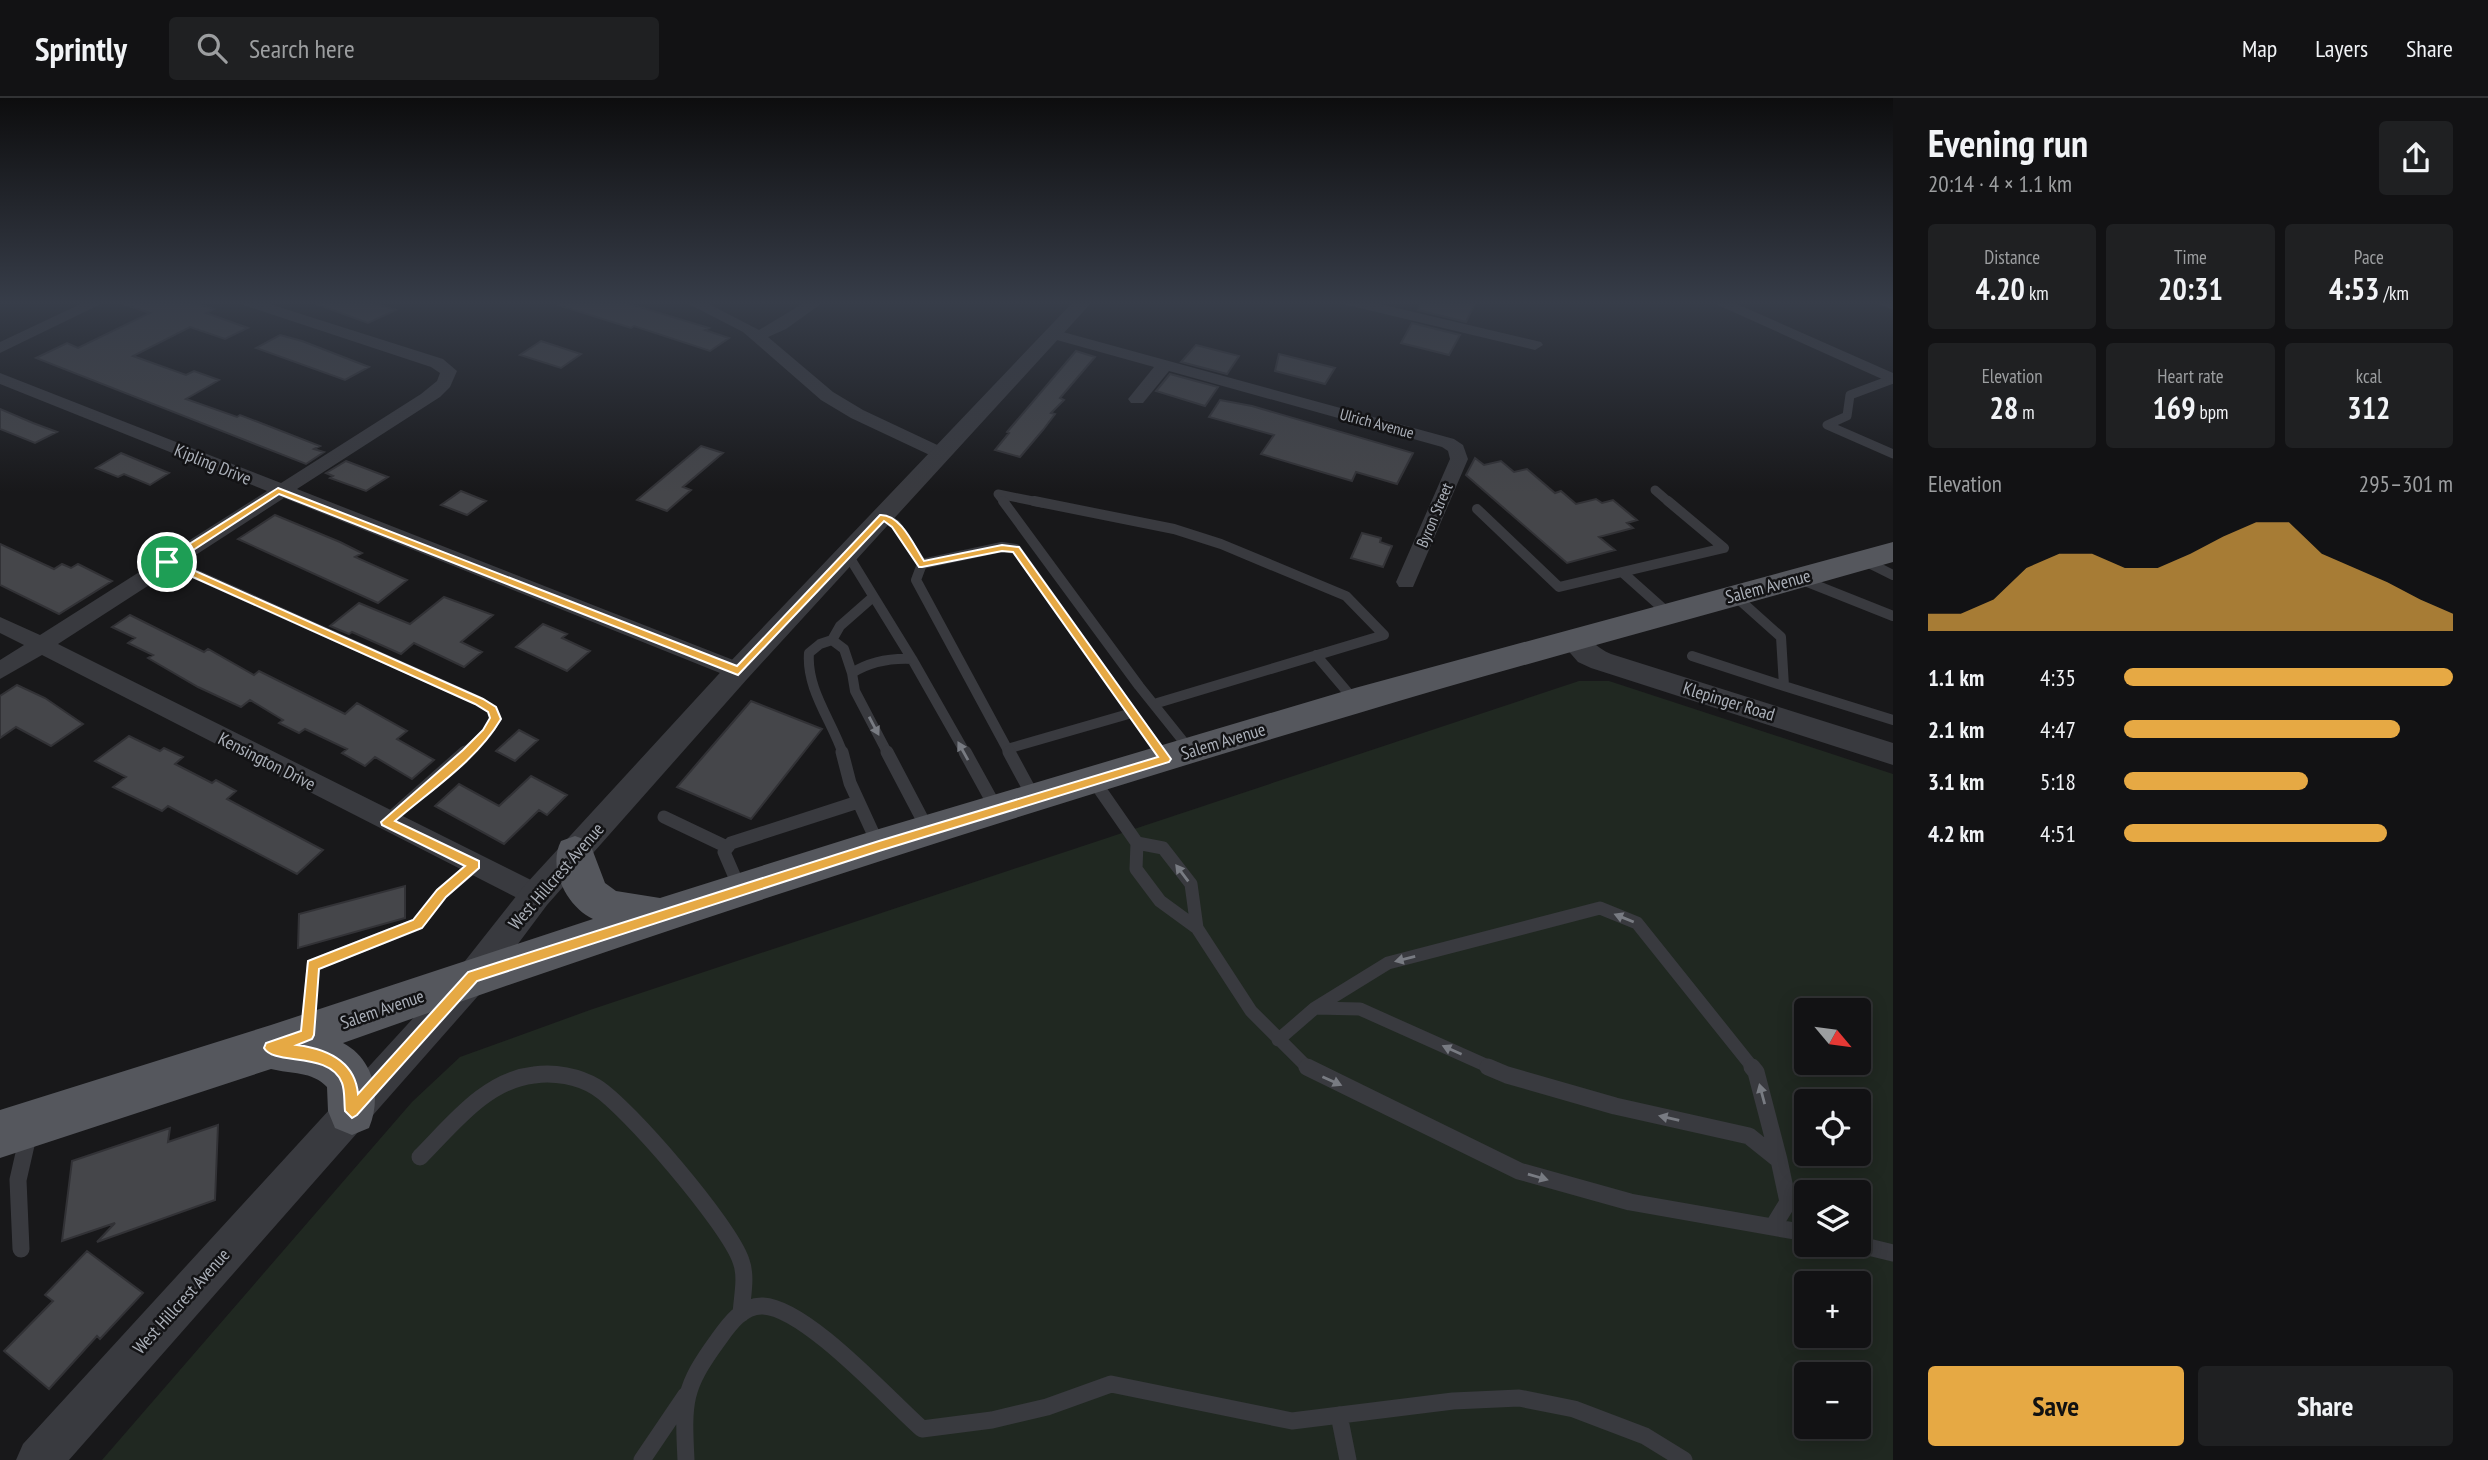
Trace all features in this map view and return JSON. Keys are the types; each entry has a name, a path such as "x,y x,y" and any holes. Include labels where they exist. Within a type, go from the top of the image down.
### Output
{"main road":[{"name":"Salem Avenue","path":"15,1129 289,1041 473,976 661,915 1094,780 1571,639 1797,578 1883,562"},
{"path":"575,853 578,878 587,894 602,905 626,912 661,915"},
{"path":"289,1041 340,1067 350,1082 352,1111"}],"street":[{"path":"0,671 278,490 430,395 443,384 449,374 449,371 439,365"},
{"path":"790,365 827,397 942,454"},
{"name":"West Hillcrest Avenue","path":"39,1460 473,976 536,895 738,671 1024,365"},
{"path":"1137,399 1165,365"},
{"name":"Ulrich Avenue","path":"1165,365 1440,440 1457,449"},
{"path":"1860,365 1893,379"},
{"name":"Kipling Drive","path":"0,379 738,671"},
{"name":"Byron Street","path":"1406,582 1459,460 1457,449"},
{"name":"Kensington Drive","path":"0,624 386,822 536,895"},
{"name":"Klepinger Road","path":"1571,639 1588,655 1601,661 1893,754"}],"lane":[{"path":"1893,379 1850,395 1847,416 1827,425 1893,454"},
{"path":"1477,509 1559,587 1724,548 1655,490"},
{"path":"1154,704 1384,635 1346,596 1221,544 1174,529 998,494 1154,704 1178,755"},
{"path":"884,517 896,525 922,564"},
{"path":"922,564 1002,548 1016,549 1132,713 1178,755"},
{"path":"848,555 912,659 997,810"},
{"path":"167,562 479,701 492,710 496,719 487,733 386,822"},
{"path":"922,564 916,580 1034,799"},
{"path":"1622,572 1668,613"},
{"path":"1797,578 1893,617"},
{"path":"1734,595 1781,637 1784,686"},
{"path":"873,597 840,626 832,640 820,644 809,653 808,666 815,690 842,751 850,783 879,846"},
{"path":"832,640 844,649 855,691 928,831"},
{"path":"1316,655 1355,701"},
{"path":"1692,656 1893,720"},
{"path":"852,673 869,661 912,659"},
{"path":"1007,749 1132,713"},
{"path":"1094,780 1137,843 1136,869 1160,901 1197,928 1251,1011 1311,1072 1520,1171 1629,1202 1794,1230"},
{"path":"740,890 724,852 727,847 738,840 858,802"},
{"path":"664,817 727,847"},
{"path":"1137,843 1163,848 1191,884 1197,928"},
{"path":"289,1041 313,965 418,924 442,893 475,865"},
{"path":"1278,1040 1315,1008 1388,963 1600,908 1637,923 1756,1072 1788,1202 1774,1225"},
{"path":"1315,1008 1360,1009 1507,1074 1615,1106 1749,1136 1779,1160"},
{"path":"420,1157 492,1091 509,1081 527,1076 554,1074 598,1088 625,1112 728,1235 741,1262 741,1314"},
{"path":"15,1129 21,1250"},
{"path":"1871,1248 1893,1253"},
{"path":"686,1460 690,1381 706,1356 741,1314 748,1309 763,1306 775,1308 800,1322 842,1356 922,1429 1003,1418 1047,1407 1111,1384 1292,1421 1453,1401 1519,1398 1574,1409 1645,1436 1684,1460"},
{"path":"642,1460 689,1391"},
{"path":"1339,1415 1348,1460"}],"shaded area":[{"path":"1579,681 1609,681 1893,774 1893,1460 102,1460 412,1102 460,1057 590,1010"}],"building":[{"path":"53,365 157,365 186,375 194,371 219,380 186,399 237,417 240,415 320,446 314,449 324,452 306,464"},
{"path":"302,365 363,365 369,367 345,380"},
{"path":"1064,365 1089,365 1060,398 1064,400 1051,413 1055,414 1020,457 995,450 1009,433 1007,432"},
{"path":"1191,365 1233,365 1227,374"},
{"path":"1277,365 1321,365 1335,368 1325,384 1275,371"},
{"path":"1170,374 1218,387 1205,406 1156,391"},
{"path":"1220,400 1252,406 1413,453 1397,484 1356,472 1352,481 1261,454 1274,435 1209,417"},
{"path":"0,409 57,432 35,443 0,429"},
{"path":"701,446 723,453 683,487 691,490 667,511 637,500"},
{"path":"121,453 169,473 150,485 124,474 118,477 96,468"},
{"path":"1475,458 1484,465 1501,461 1514,472 1527,469 1555,493 1561,491 1576,504 1596,499 1602,503 1613,500 1637,520 1627,523 1633,528 1599,537 1615,550 1567,563 1466,475"},
{"path":"346,461 388,477 366,491 330,478 333,476 326,473"},
{"path":"461,491 486,501 467,515 441,505"},
{"path":"275,515 340,542 362,553 355,557 407,580 378,603 238,539"},
{"path":"1362,533 1381,538 1380,542 1392,546 1383,567 1351,558"},
{"path":"0,544 54,569 62,564 71,568 78,564 112,581 59,614 0,585"},
{"path":"444,597 493,615 461,642 482,652 464,667 414,643 401,654 352,632 349,634 330,626 359,603 410,624"},
{"path":"130,615 204,652 208,649 254,675 259,671 345,714 357,703 407,731 397,739 434,760 412,779 375,757 365,766 342,753 347,749 305,729 299,733 279,723 283,720 250,700 241,707 198,687 148,658 153,655 128,643 135,638 112,627"},
{"path":"543,624 567,634 562,638 590,651 567,671 516,647"},
{"path":"17,685 45,698 83,724 51,746 16,727 0,738 0,696"},
{"path":"751,701 822,729 751,819 677,787"},
{"path":"519,730 538,740 515,761 496,751"},
{"path":"129,736 160,751 164,748 183,757 175,764 212,783 216,780 236,791 227,799 323,850 297,874 168,806 162,811 113,787 126,777 95,761"},
{"path":"531,776 567,795 547,815 539,810 504,844 435,806 459,784 499,806"},
{"path":"405,886 405,918 298,948 299,914"},
{"path":"218,1125 215,1200 97,1242 115,1223 62,1241 72,1161 170,1128 168,1142"},
{"path":"87,1251 143,1293 100,1339 97,1336 49,1389 4,1351 53,1301 45,1295"}],"route":[{"path":"278,490 738,671 884,517 896,525 922,564 1002,548 1016,549 1165,759 879,846 473,976 352,1111 350,1082 340,1067 309,1053 271,1048 308,1035 313,965 418,924 442,893 475,865 386,822 467,753 487,733 496,719 492,710 479,701 167,562 278,490"}]}
